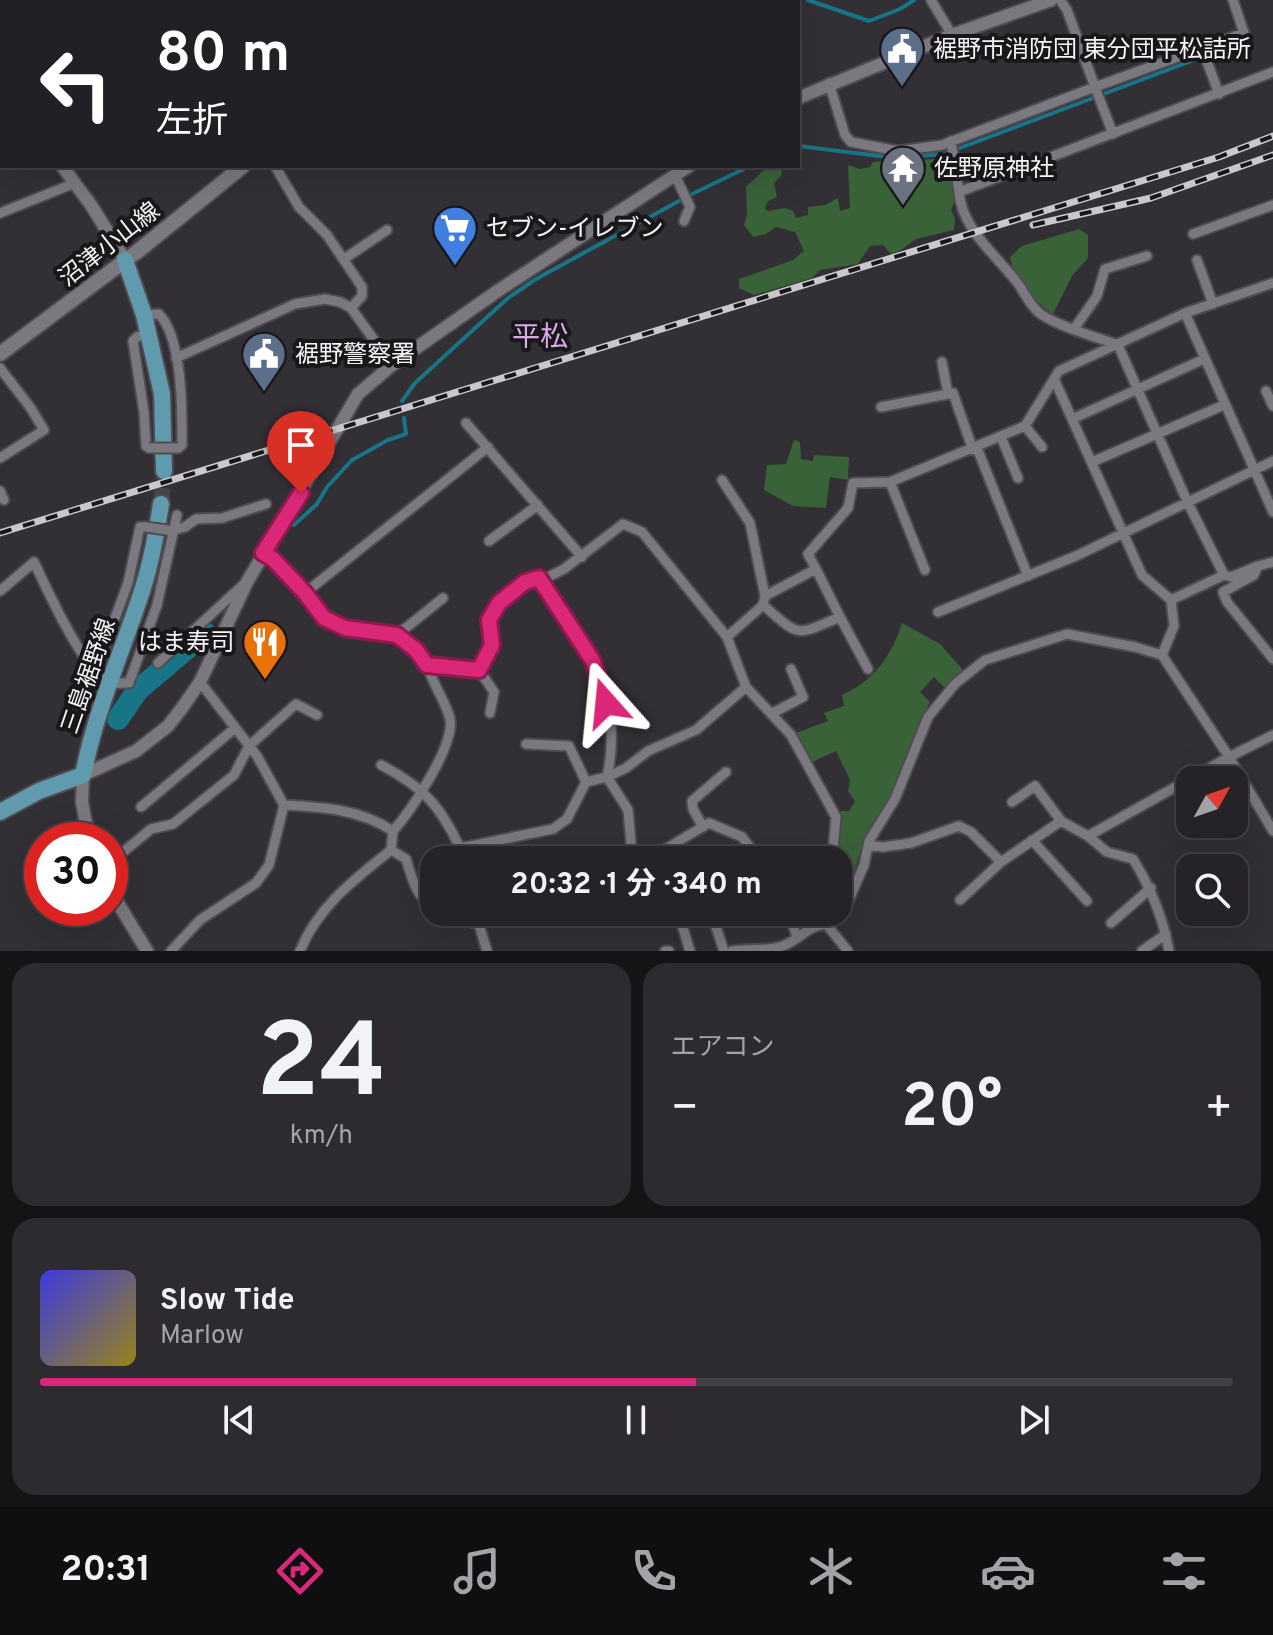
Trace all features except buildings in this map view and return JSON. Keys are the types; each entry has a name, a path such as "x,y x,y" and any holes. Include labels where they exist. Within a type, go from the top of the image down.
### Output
{"main road":[{"name":"沼津小山線","path":"0,354 240,168"},
{"path":"125,260 149,333 162,394 164,471"},
{"name":"三島裾野線","path":"83,775 91,735 151,560 161,504"},
{"path":"0,812 39,791 83,775"}],"street":[{"path":"931,0 952,35"},
{"path":"800,97 952,35 1051,0"},
{"path":"1060,0 1067,10 1113,134"},
{"path":"829,83 845,135 851,142 898,151 952,148 1204,53 1244,33 1233,0"},
{"path":"1204,53 1219,94"},
{"path":"959,192 1273,72"},
{"path":"952,148 960,202 986,250 1017,282 1036,310 1074,329 1118,345 1187,501 1224,575"},
{"path":"64,168 125,260"},
{"path":"276,168 299,207 327,235 362,287 362,296 351,308"},
{"path":"86,822 82,802 83,775 119,760 150,741 168,726 200,682 247,582 358,394 392,365 499,290 686,168"},
{"path":"675,175 690,211 684,221"},
{"path":"0,213 75,183"},
{"path":"1193,234 1273,205"},
{"path":"344,259 387,230"},
{"path":"1074,329 1097,296 1105,269 1147,256"},
{"path":"1197,260 1213,304"},
{"path":"868,669 808,554 848,508 853,483 890,482 1025,426 1059,371 1185,313 1273,283"},
{"path":"176,358 306,301 340,302 351,308 392,365"},
{"path":"1185,313 1273,512"},
{"path":"144,315 159,314 163,319 176,358 182,410 182,445 178,448 146,446 133,341 149,333"},
{"path":"1072,419 1204,359"},
{"path":"942,362 948,394"},
{"path":"0,368 44,430 0,458"},
{"path":"1055,381 1142,575 1171,600 1174,626 1162,655"},
{"path":"1266,391 1273,406"},
{"path":"881,407 953,393 1028,576"},
{"path":"1092,462 1224,405"},
{"path":"466,423 582,557"},
{"path":"1025,426 1042,447"},
{"path":"1001,437 1018,478"},
{"path":"305,593 488,447"},
{"path":"938,612 1122,535 1273,461"},
{"path":"722,480 750,523 764,601 789,629 804,632 840,617"},
{"path":"890,482 925,570"},
{"path":"95,672 128,583 140,527 171,531 196,519 222,518 266,504"},
{"path":"489,541 538,505"},
{"path":"0,591 34,562 68,629 95,672 109,682 133,681 157,605 177,515"},
{"path":"479,670 492,645 489,620 499,603 525,582 564,569 623,524 642,532 727,637 746,687 791,735 836,817 833,846"},
{"path":"263,553 273,559 313,606 334,624 397,635 416,650 427,665 450,720 449,733 423,791 393,831 391,850 336,895 306,937 300,951"},
{"path":"1171,600 1224,575 1231,577 1266,565"},
{"path":"1266,565 1273,575"},
{"path":"1266,565 1223,592 1227,602 1273,659"},
{"path":"727,637 764,601 816,569"},
{"path":"539,578 593,661 613,723 607,777 628,810 631,846"},
{"path":"158,663 247,582"},
{"path":"397,635 443,598"},
{"path":"852,893 864,865 868,845 895,799 928,717 955,684 985,660 1067,634 1162,655 1273,831"},
{"path":"427,665 479,670"},
{"path":"771,714 803,697 791,669"},
{"path":"479,670 494,692 490,713"},
{"path":"173,948 200,920 256,883 269,865 284,805 249,746 200,682"},
{"path":"470,846 553,829 567,819 586,782 607,777 626,768 648,751 696,730 746,687"},
{"path":"128,848 151,829 173,824 234,775 249,746 296,704 317,715"},
{"path":"141,807 235,728"},
{"path":"1088,836 1273,735"},
{"path":"526,744 569,746 586,782"},
{"path":"381,765 423,791 446,818 459,846"},
{"path":"703,827 692,801 726,772"},
{"path":"1012,802 1035,786 1061,821 1088,836 1107,852 1133,859 1151,888 1169,951"},
{"path":"284,805 335,808 375,820 393,831"},
{"path":"960,900 1001,862 1061,821"},
{"path":"671,846 709,823 742,837 749,846"},
{"path":"868,845 883,847 911,843 951,826 959,826 971,832 1001,862"},
{"path":"1032,840 1087,901"},
{"path":"391,850 406,859 420,893"},
{"path":"1111,923 1151,888"},
{"path":"128,920 147,951"},
{"path":"479,926 487,951"},
{"path":"682,926 690,951"},
{"path":"716,926 724,951"},
{"path":"793,926 797,938"},
{"path":"732,951 778,947 813,926"},
{"path":"828,926 848,951"},
{"path":"1142,951 1166,934"},
{"path":"173,948 186,951"}],"green space":[{"path":"933,159 947,163 955,192 951,210 955,219 954,230 916,239 891,254 883,245 870,246 858,264 820,270 812,278 754,295 739,288 739,279 793,260 804,251 795,232 776,227 766,234 753,237 744,225 747,215 746,186 766,169 782,168 781,176 774,183 777,197 768,201 765,209 785,208 793,211 796,218 808,215 808,207 825,205 838,198 840,211 850,208 848,165 860,169 870,167 873,162"},
{"path":"1079,229 1088,235 1088,258 1072,276 1053,314 1026,289 1015,273 1010,257 1022,246"},
{"path":"794,440 800,442 801,459 813,461 814,455 849,457 848,480 830,477 826,508 793,506 764,490 767,465 786,464"},
{"path":"902,623 940,644 964,671 945,688 934,677 920,692 930,702 891,799 861,849 852,880 852,846 836,846 841,811 849,811 855,801 848,791 850,780 836,751 810,763 796,733 828,721 824,713 844,706 842,695 872,675 893,646"}],"waterway":[{"path":"808,0 869,21 914,0"},
{"path":"800,146 896,158 944,154 1226,48"},
{"path":"402,401 415,383 508,298 536,279 746,168"},
{"path":"294,525 317,504 327,487 352,460 388,440 406,434 404,418"},
{"path":"118,719 137,691 205,633"}],"tunnel":[{"path":"161,504 164,471"}],"railway":[{"path":"0,533 1219,157 1273,136"},
{"path":"1033,225 1151,198 1273,155"}],"place":[{"name":"裾野市消防団 東分団平松詰所","path":"902,88"},
{"name":"佐野原神社","path":"903,207"},
{"name":"セブン-イレブン","path":"455,267"},
{"name":"裾野警察署","path":"264,393"},
{"name":"はま寿司","path":"265,681"}],"district":[{"name":"平松","path":"540,336"}],"route":[{"path":"301,493 263,553 273,559 305,593 324,618 345,628 397,635 416,650 427,665 479,670 492,645 489,620 499,603 525,582 539,578 593,661 606,703"}]}
